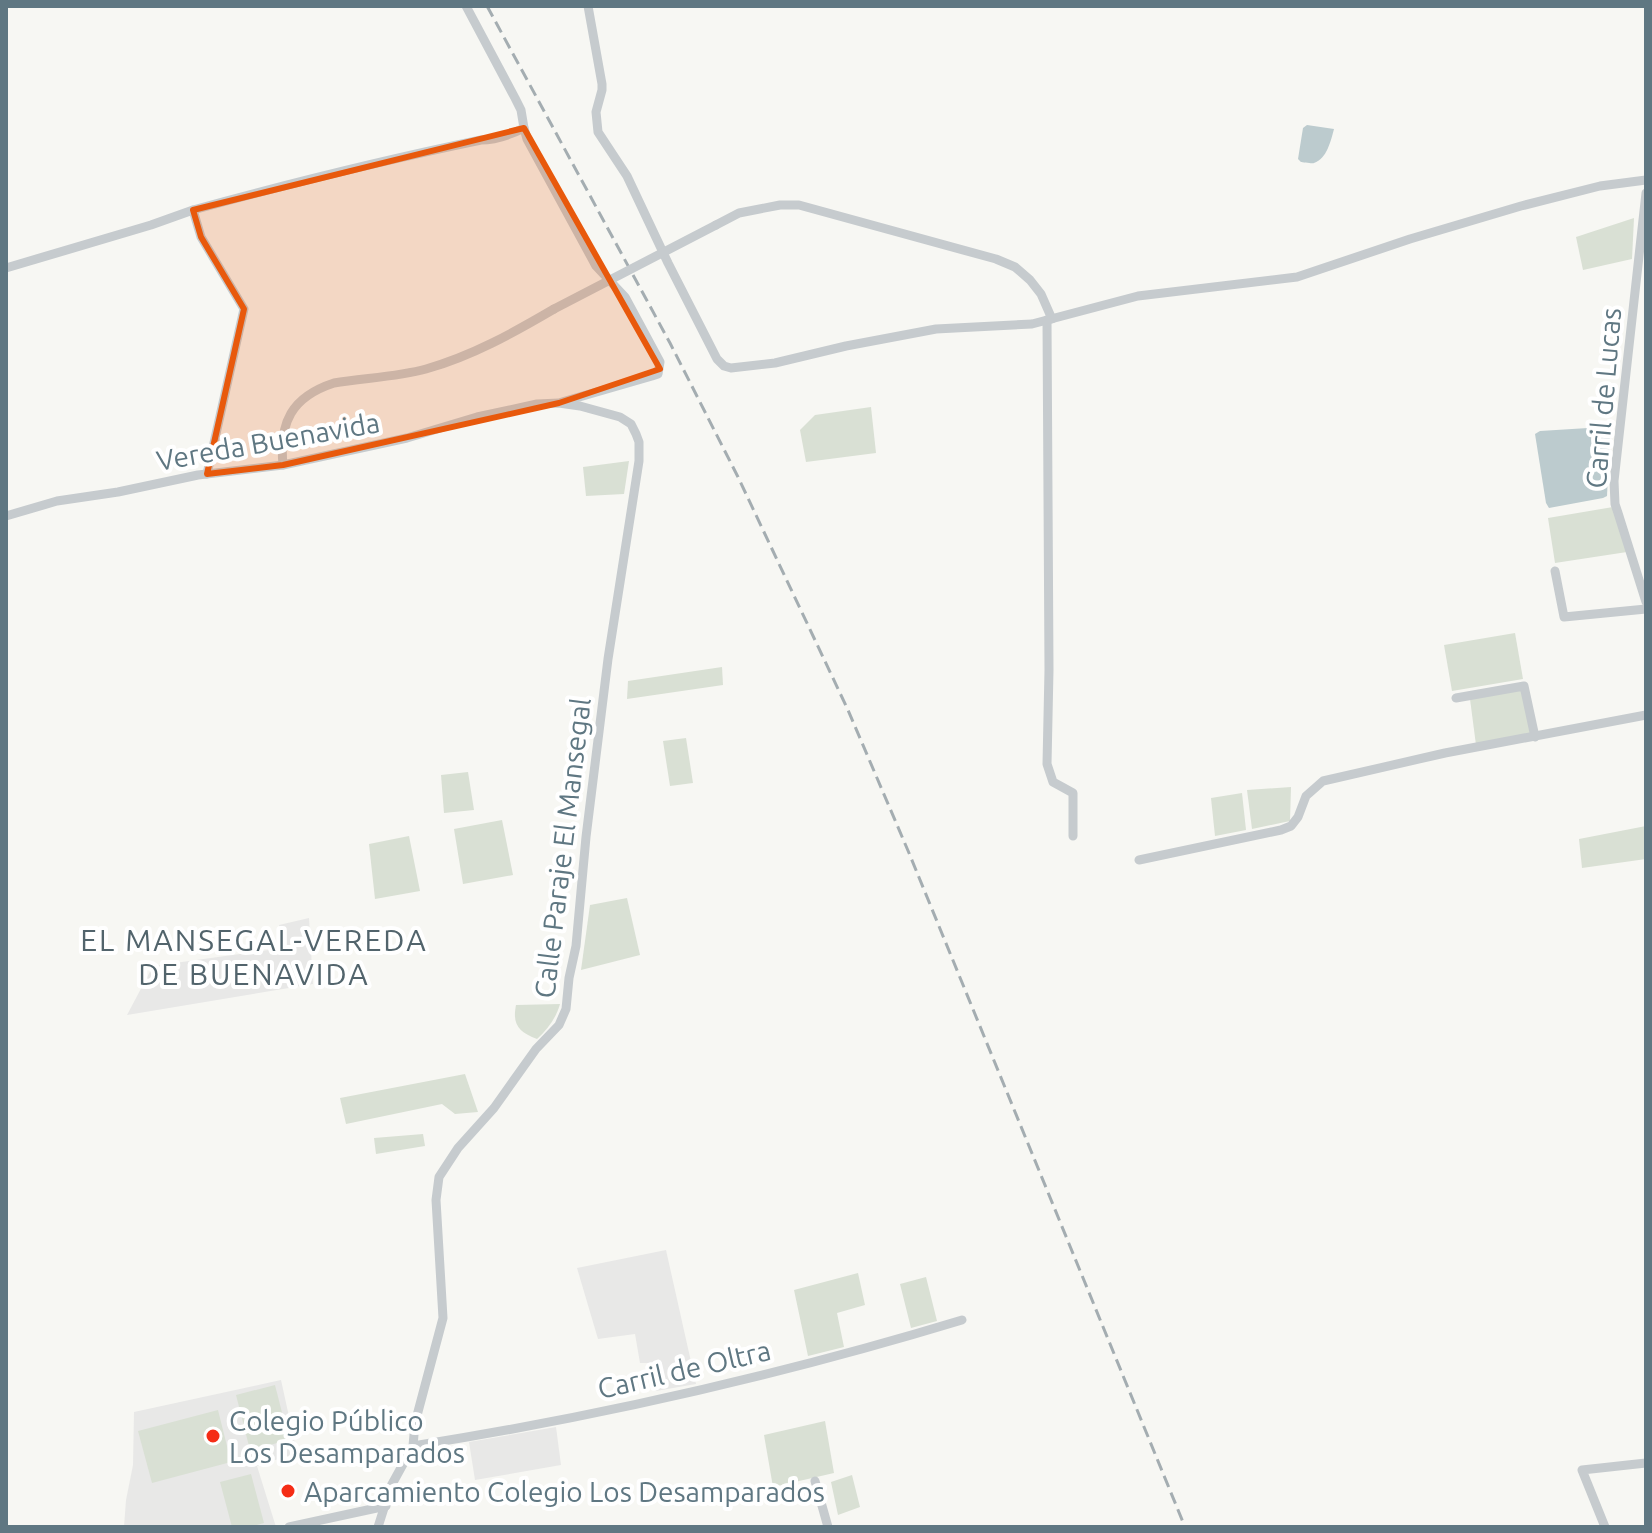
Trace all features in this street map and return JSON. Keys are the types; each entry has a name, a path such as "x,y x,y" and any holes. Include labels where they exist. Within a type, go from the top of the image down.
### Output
{"street":[{"path":"466,6 521,110 527,139 596,266 625,297 660,362 658,374 559,403"},
{"path":"588,6 602,84 596,112 598,132 627,176 675,277 717,359 724,366 775,363 936,329 1017,326 1138,296 1297,277 1521,206 1600,186 1646,180"},
{"path":"6,268 255,193 402,157 490,140 524,128"},
{"name":"Carril de Lucas","path":"1646,193 1614,481 1618,513 1646,602"},
{"path":"283,465 281,443 286,419 298,404 320,387 422,371 489,346 739,213 780,205 799,205 1015,267 1041,294 1049,320 1047,764 1053,782 1073,793 1073,836"},
{"path":"193,210 201,237 244,309 207,474"},
{"name":"Vereda Buenavida","path":"6,516 57,501 207,474 283,465 407,438 477,417 537,404 559,403"},
{"name":"Calle Paraje El Mansegal","path":"378,1527 391,1486 413,1446 415,1423 443,1318 436,1200 439,1177 536,1049 559,1025 568,1000 608,659 639,461 639,442 631,424 620,417 559,403"},
{"path":"1555,571 1564,617 1646,609"},
{"path":"1456,698 1524,686 1535,737"},
{"path":"1139,860 1291,826 1306,796 1323,781 1445,753 1646,715"},
{"name":"Carril de Oltra","path":"413,1446 601,1411 892,1341 962,1320"},
{"path":"1605,1527 1582,1470 1646,1463"},
{"path":"815,1481 828,1527"},
{"path":"289,1527 386,1506"}],"highlighted area":[{"path":"524,128 660,369 559,403 283,465 207,474 244,309 201,237 193,210"}],"shaded area":[{"path":"1307,125 1334,129 1325,153 1313,163 1298,159 1303,128"},
{"path":"1634,218 1632,259 1583,270 1576,237"},
{"path":"871,407 876,453 806,462 800,430 815,415"},
{"path":"1604,427 1610,434 1607,496 1549,508 1535,434 1540,431"},
{"path":"629,461 624,494 586,496 583,467"},
{"path":"1613,507 1627,552 1555,563 1548,518"},
{"path":"1515,633 1523,679 1452,691 1444,645"},
{"path":"722,667 723,685 627,699 628,681"},
{"path":"1523,690 1532,734 1476,745 1470,699"},
{"path":"686,738 693,783 670,786 663,741"},
{"path":"468,772 474,810 444,813 441,775"},
{"path":"1291,787 1290,821 1252,829 1247,790"},
{"path":"1242,793 1246,830 1215,836 1211,798"},
{"path":"502,820 513,875 463,884 454,829"},
{"path":"1646,826 1646,859 1582,868 1579,839"},
{"path":"409,836 420,891 375,899 369,844"},
{"path":"627,898 640,955 581,970 590,905"},
{"path":"309,918 313,984 127,1015 153,966 283,948 279,925"},
{"path":"560,1004 551,1023 537,1039 526,1034 516,1023 516,1005"},
{"path":"465,1074 478,1112 455,1114 442,1104 346,1124 340,1098"},
{"path":"423,1134 425,1146 376,1154 374,1138"},
{"path":"666,1250 696,1384 656,1391 652,1363 640,1363 635,1334 598,1339 577,1268"},
{"path":"858,1273 865,1305 837,1313 844,1347 808,1356 794,1290"},
{"path":"926,1277 937,1321 911,1328 900,1284"},
{"name":"Colegio Público Los Desamparados","path":"281,1380 297,1453 257,1466 276,1527 124,1527 133,1465 134,1412"},
{"path":"275,1385 289,1440 250,1450 236,1395"},
{"path":"218,1410 231,1462 152,1483 138,1431"},
{"path":"825,1421 834,1473 773,1487 764,1435"},
{"path":"556,1427 561,1465 475,1480 469,1442"},
{"path":"251,1474 264,1523 232,1527 220,1482"},
{"path":"852,1475 860,1507 838,1515 831,1482"}],"railway":[{"path":"487,6 670,343 738,477 848,710 1185,1527"}],"place":[{"name":"Colegio Público Los Desamparados","path":"213,1436"},
{"name":"Aparcamiento Colegio Los Desamparados","path":"288,1491"}],"district":[{"name":"EL MANSEGAL-VEREDA DE BUENAVIDA","path":"254,957"}]}
